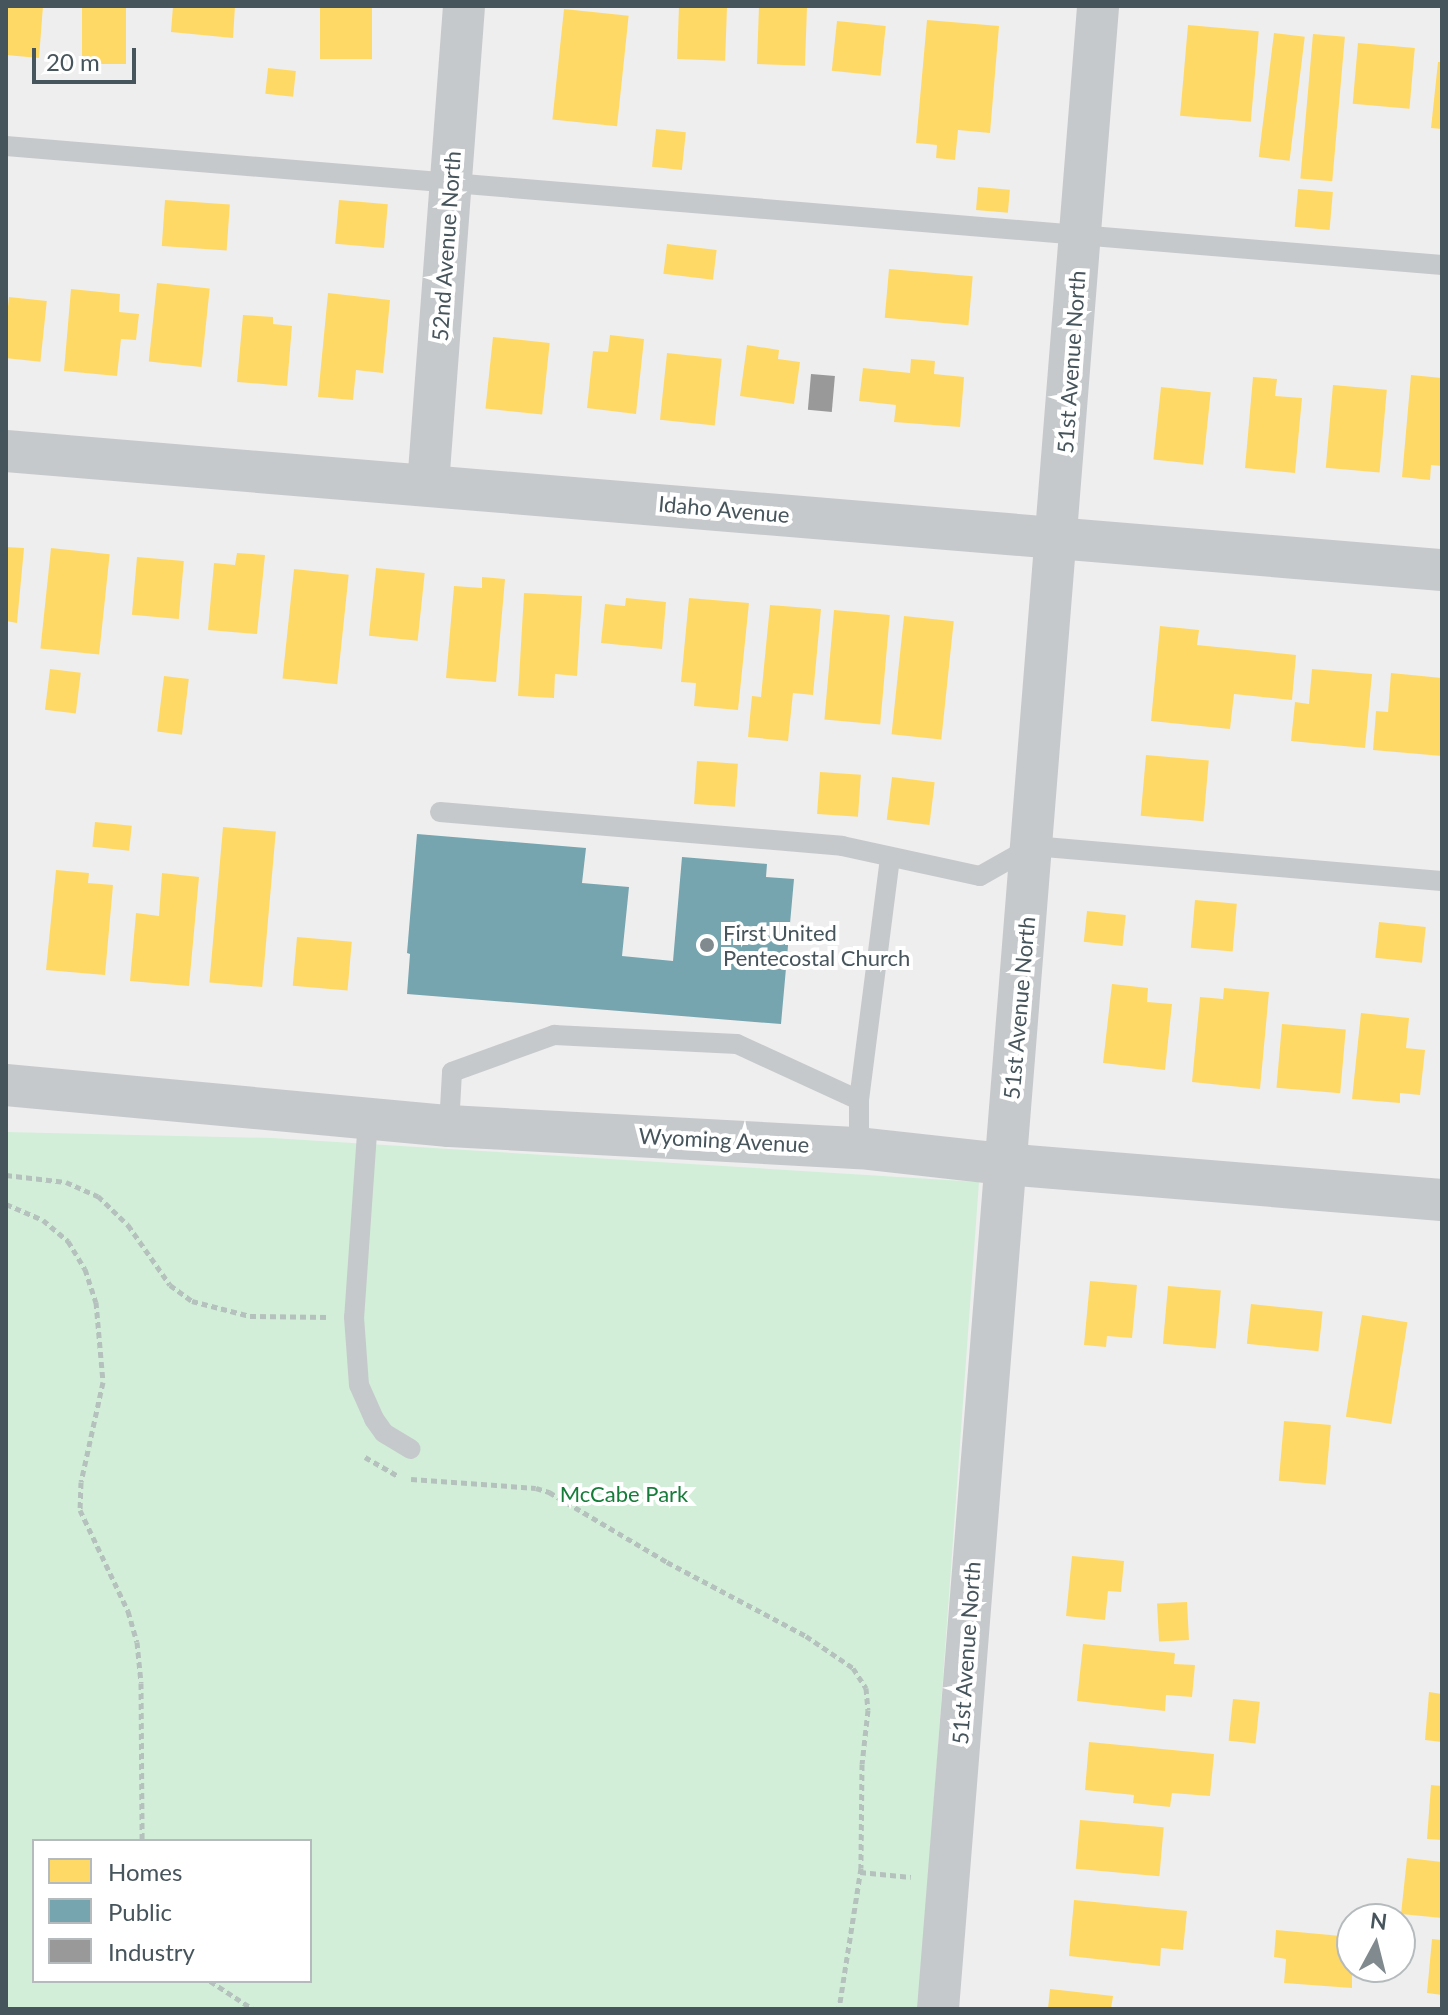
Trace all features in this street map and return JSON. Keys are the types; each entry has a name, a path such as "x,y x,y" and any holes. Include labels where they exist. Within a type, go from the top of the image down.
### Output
{"street":[{"name":"52nd Avenue North","path":"428,485 464,6"},
{"name":"51st Avenue North","path":"938,2009 1098,6"},
{"name":"Idaho Avenue","path":"6,451 1442,570"},
{"name":"Wyoming Avenue","path":"6,1085 449,1126 859,1148 1004,1164 1442,1200"}],"lane":[{"path":"6,146 1442,265"},
{"path":"440,812 842,846 890,859 980,876 1033,846 1442,881"},
{"path":"859,1148 859,1100 890,859"},
{"path":"449,1126 452,1072 554,1035 737,1044 859,1100"},
{"path":"368,1119 354,1317 357,1373 374,1419 384,1433 411,1449"}],"path":[{"path":"6,1175 66,1182 98,1196 128,1225 170,1285 192,1301 218,1311 250,1316 328,1317 328,1331"},
{"path":"6,1204 43,1220 68,1241 85,1269 96,1302 103,1382 98,1416 81,1482 80,1510 128,1611 137,1642 142,1698 142,1839"},
{"path":"359,1450 378,1467 399,1476 536,1488 549,1492 678,1568 841,1657 861,1678 868,1697 862,1764 860,1872 839,2009"},
{"path":"860,1872 918,1877"},
{"path":"213,1983 253,2009"}],"green space":[{"name":"McCabe Park","path":"6,1132 272,1138 979,1182 919,2009 6,2009"}],"building: Homes":[{"path":"6,6 43,6 39,58 6,55"},
{"path":"82,6 126,6 126,64 82,64"},
{"path":"173,6 235,6 233,38 171,32"},
{"path":"320,6 372,6 372,59 320,59"},
{"path":"679,6 727,8 725,61 677,59"},
{"path":"759,6 807,8 805,66 757,64"},
{"path":"564,9 629,16 617,126 552,119"},
{"path":"927,20 999,26 990,133 958,130 955,160 936,158 937,145 916,143"},
{"path":"837,21 886,26 881,76 832,71"},
{"path":"1188,25 1259,31 1251,122 1180,116"},
{"path":"1274,33 1305,37 1290,161 1259,157"},
{"path":"1313,34 1345,37 1332,181 1300,178"},
{"path":"1358,43 1415,48 1409,109 1353,104"},
{"path":"1438,62 1442,62 1442,129 1431,128"},
{"path":"268,68 296,71 293,97 265,94"},
{"path":"656,129 686,132 682,170 652,167"},
{"path":"978,187 1010,190 1008,213 976,210"},
{"path":"1298,189 1333,192 1330,230 1295,227"},
{"path":"165,200 230,205 227,250 162,246"},
{"path":"339,200 388,204 384,248 335,244"},
{"path":"667,244 717,250 713,280 663,274"},
{"path":"889,269 973,276 968,325 885,318"},
{"path":"157,283 210,289 201,367 149,362"},
{"path":"71,289 120,294 119,312 139,314 136,340 121,339 117,376 64,371"},
{"path":"328,293 390,300 383,373 356,370 353,400 318,397"},
{"path":"9,297 47,301 40,362 6,358"},
{"path":"243,315 273,317 273,324 292,326 287,386 237,382"},
{"path":"610,335 644,339 636,414 587,408 593,351 608,352"},
{"path":"493,337 550,343 542,415 485,409"},
{"path":"747,345 779,350 778,359 800,362 794,404 740,396"},
{"path":"667,353 722,359 715,425 660,420"},
{"path":"911,359 935,361 934,374 964,377 960,427 894,422 896,405 859,401 863,368 910,373"},
{"path":"1411,375 1442,378 1442,466 1431,465 1430,480 1402,477"},
{"path":"1253,377 1277,379 1275,396 1302,398 1295,473 1245,468"},
{"path":"1333,385 1387,390 1380,472 1326,468"},
{"path":"1161,387 1211,392 1203,465 1153,460"},
{"path":"6,547 24,548 17,623 6,621"},
{"path":"51,548 110,554 99,655 40,648"},
{"path":"237,553 265,555 257,634 208,630 214,563 235,565"},
{"path":"137,557 184,561 179,619 132,615"},
{"path":"376,568 425,573 418,641 369,636"},
{"path":"294,569 349,575 337,684 283,678"},
{"path":"482,577 505,579 496,682 446,678 454,586 482,588"},
{"path":"524,593 582,596 577,676 555,674 554,698 518,696"},
{"path":"626,598 666,602 662,649 601,643 605,604 625,606"},
{"path":"689,598 749,603 738,710 694,706 696,683 681,682"},
{"path":"770,605 821,609 813,695 793,693 788,741 748,737 752,696 761,697"},
{"path":"834,610 890,615 880,724 824,720"},
{"path":"904,616 954,621 941,740 892,734"},
{"path":"1160,626 1199,630 1197,645 1296,655 1292,700 1234,694 1230,729 1151,721"},
{"path":"50,669 81,673 76,713 45,710"},
{"path":"1312,669 1372,674 1365,748 1291,741 1295,702 1309,704"},
{"path":"1391,673 1442,678 1442,756 1373,750 1376,711 1388,712"},
{"path":"164,676 189,679 182,735 157,732"},
{"path":"1146,755 1209,760 1203,821 1141,816"},
{"path":"697,761 738,764 735,807 694,804"},
{"path":"820,772 861,775 858,817 817,814"},
{"path":"892,777 935,782 929,825 887,820"},
{"path":"95,822 132,826 129,851 92,847"},
{"path":"223,827 276,832 262,987 209,982"},
{"path":"56,870 89,873 88,883 113,885 105,975 46,970"},
{"path":"162,873 199,877 189,986 130,981 136,913 159,916"},
{"path":"1195,900 1237,904 1233,951 1191,948"},
{"path":"1087,911 1126,915 1123,946 1084,942"},
{"path":"1379,922 1426,927 1422,963 1375,958"},
{"path":"297,937 352,942 348,991 293,986"},
{"path":"1112,984 1148,988 1147,1002 1172,1004 1165,1070 1103,1063"},
{"path":"1224,988 1269,992 1260,1089 1192,1082 1200,997 1223,999"},
{"path":"1361,1013 1409,1018 1406,1048 1425,1050 1420,1095 1400,1093 1400,1103 1352,1099"},
{"path":"1282,1024 1346,1030 1340,1093 1276,1088"},
{"path":"1090,1281 1137,1285 1132,1338 1107,1336 1106,1347 1084,1345"},
{"path":"1168,1286 1221,1291 1216,1348 1163,1344"},
{"path":"1251,1304 1323,1312 1318,1351 1247,1344"},
{"path":"1362,1315 1407,1322 1391,1424 1346,1417"},
{"path":"1284,1421 1331,1425 1326,1485 1279,1481"},
{"path":"1072,1556 1124,1561 1121,1592 1108,1591 1105,1620 1066,1616"},
{"path":"1187,1602 1189,1640 1159,1642 1157,1604"},
{"path":"1083,1644 1175,1653 1174,1664 1195,1665 1192,1697 1166,1695 1165,1711 1077,1701"},
{"path":"1429,1692 1442,1694 1442,1742 1425,1740"},
{"path":"1233,1699 1260,1702 1255,1744 1229,1741"},
{"path":"1089,1742 1214,1754 1210,1796 1172,1793 1170,1807 1133,1803 1134,1795 1085,1790"},
{"path":"1431,1785 1442,1786 1442,1840 1427,1839"},
{"path":"1080,1820 1164,1827 1159,1876 1076,1869"},
{"path":"1407,1858 1442,1862 1442,1918 1416,1915 1416,1903 1402,1903"},
{"path":"1074,1900 1187,1911 1183,1950 1161,1948 1160,1966 1069,1956"},
{"path":"1276,1930 1336,1936 1336,1983 1352,1983 1352,1988 1284,1983 1286,1959 1274,1957"},
{"path":"1432,1939 1442,1940 1442,1995 1427,1993"},
{"path":"1050,1989 1113,1996 1111,2009 1048,2009"}],"building: Public":[{"path":"417,834 586,848 582,883 629,887 622,956 673,961 682,857 767,864 766,877 794,879 781,1024 407,994 410,954 407,953"}],"building: Industry":[{"path":"811,374 835,376 832,412 808,410"}],"place":[{"name":"First United Pentecostal Church","path":"707,945"}]}
